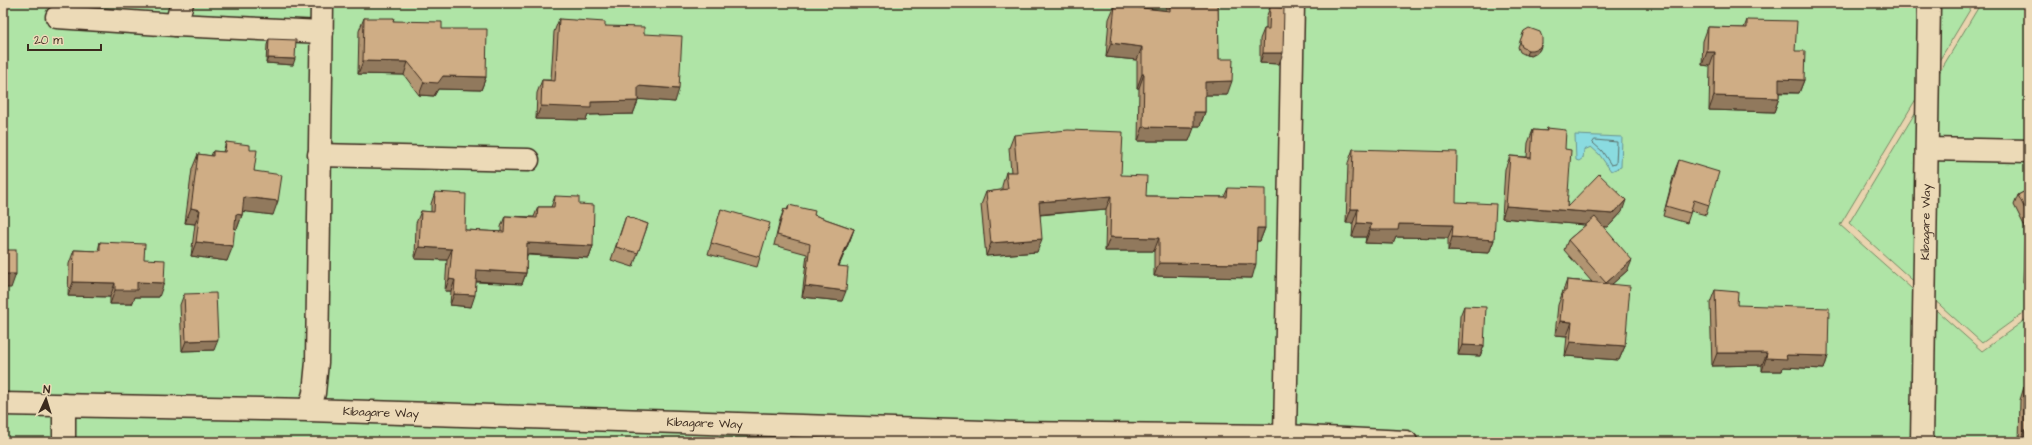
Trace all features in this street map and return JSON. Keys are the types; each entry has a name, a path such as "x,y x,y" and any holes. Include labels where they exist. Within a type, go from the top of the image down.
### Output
{"street":[{"path":"176,25 182,3"},
{"path":"310,410 314,393 316,362 322,3"},
{"path":"1286,436 1293,3"},
{"name":"Kibagare Way","path":"1922,442 1930,3"},
{"path":"57,17 102,12 176,25 322,32"},
{"path":"1927,149 2029,151"},
{"path":"319,155 528,160"},
{"name":"Kibagare Way","path":"3,404 310,410 1015,433 1286,436 1406,442"},
{"path":"64,406 64,442"}],"green space":[{"path":"3,3 1974,3 1840,225 1982,351 2029,317 2029,442 3,442"},
{"path":"1981,3 2029,3 2029,309 1982,343 1849,223"}],"water":[{"path":"1575,135 1622,137 1621,167 1611,171 1599,154 1591,147 1584,150 1583,158 1579,161 1576,160"}],"building":[{"path":"1170,3 1218,3 1219,59 1233,59 1232,81 1205,82 1205,112 1194,112 1194,128 1143,127 1144,74 1142,74 1142,47 1111,43 1115,5 1170,11"},
{"path":"1270,7 1284,8 1283,53 1263,53 1264,29 1269,29"},
{"path":"364,18 394,18 393,21 442,22 442,29 487,29 486,77 443,76 438,83 424,82 408,62 363,61"},
{"path":"559,19 605,22 605,26 644,27 644,34 682,36 679,89 638,86 638,101 591,102 591,108 541,106 542,80 555,81"},
{"path":"1747,20 1797,21 1795,51 1805,51 1804,80 1779,79 1779,98 1714,96 1715,52 1707,52 1708,27 1747,28"},
{"path":"1529,28 1540,32 1542,37 1542,43 1539,48 1533,50 1528,50 1522,47 1520,41 1524,31"},
{"path":"269,39 296,40 295,59 268,58"},
{"path":"1547,128 1566,130 1565,149 1571,150 1567,207 1599,174 1626,200 1613,214 1506,206 1510,156 1531,158 1533,130 1547,131"},
{"path":"1068,130 1123,132 1121,175 1147,176 1146,196 1227,197 1228,188 1265,189 1265,228 1257,228 1256,264 1159,263 1159,238 1110,237 1111,196 1039,202 1042,239 991,243 986,192 1008,189 1006,172 1017,172 1014,135"},
{"path":"226,142 250,145 250,150 257,150 254,171 282,175 278,201 244,197 242,215 236,214 233,246 196,242 200,210 191,208 198,154 213,156 213,151 225,152"},
{"path":"1353,149 1457,152 1456,202 1496,204 1494,240 1452,237 1453,225 1399,224 1398,230 1370,230 1371,224 1357,223 1358,209 1351,209"},
{"path":"1679,160 1719,172 1709,205 1694,200 1690,213 1666,206"},
{"path":"2029,189 2029,217 2018,195"},
{"path":"435,192 466,194 465,230 504,232 505,216 537,218 538,207 554,207 555,196 579,197 579,204 594,205 593,246 527,243 526,273 477,270 475,295 454,294 455,280 449,279 452,249 419,247 421,211 434,212"},
{"path":"789,205 815,211 814,215 854,229 838,266 848,267 846,291 805,286 810,244 777,235 784,209 788,210"},
{"path":"721,209 770,223 760,257 711,243"},
{"path":"626,216 648,224 638,253 616,247"},
{"path":"1595,217 1632,260 1606,283 1568,240"},
{"path":"2029,217 2029,273 2026,271"},
{"path":"100,242 145,244 144,259 165,260 164,283 137,282 137,290 115,290 115,283 73,282 74,250 100,251"},
{"path":"3,250 16,250 16,274 3,274"},
{"path":"1567,280 1630,286 1625,346 1570,342 1572,322 1560,321 1563,291 1566,291"},
{"path":"1715,290 1738,292 1737,305 1829,308 1828,356 1786,355 1787,359 1766,358 1767,353 1717,353"},
{"path":"216,293 218,340 186,341 184,294"},
{"path":"1464,306 1486,307 1484,346 1462,345"},
{"path":"2024,387 2029,387 2029,430 2024,430"}]}
